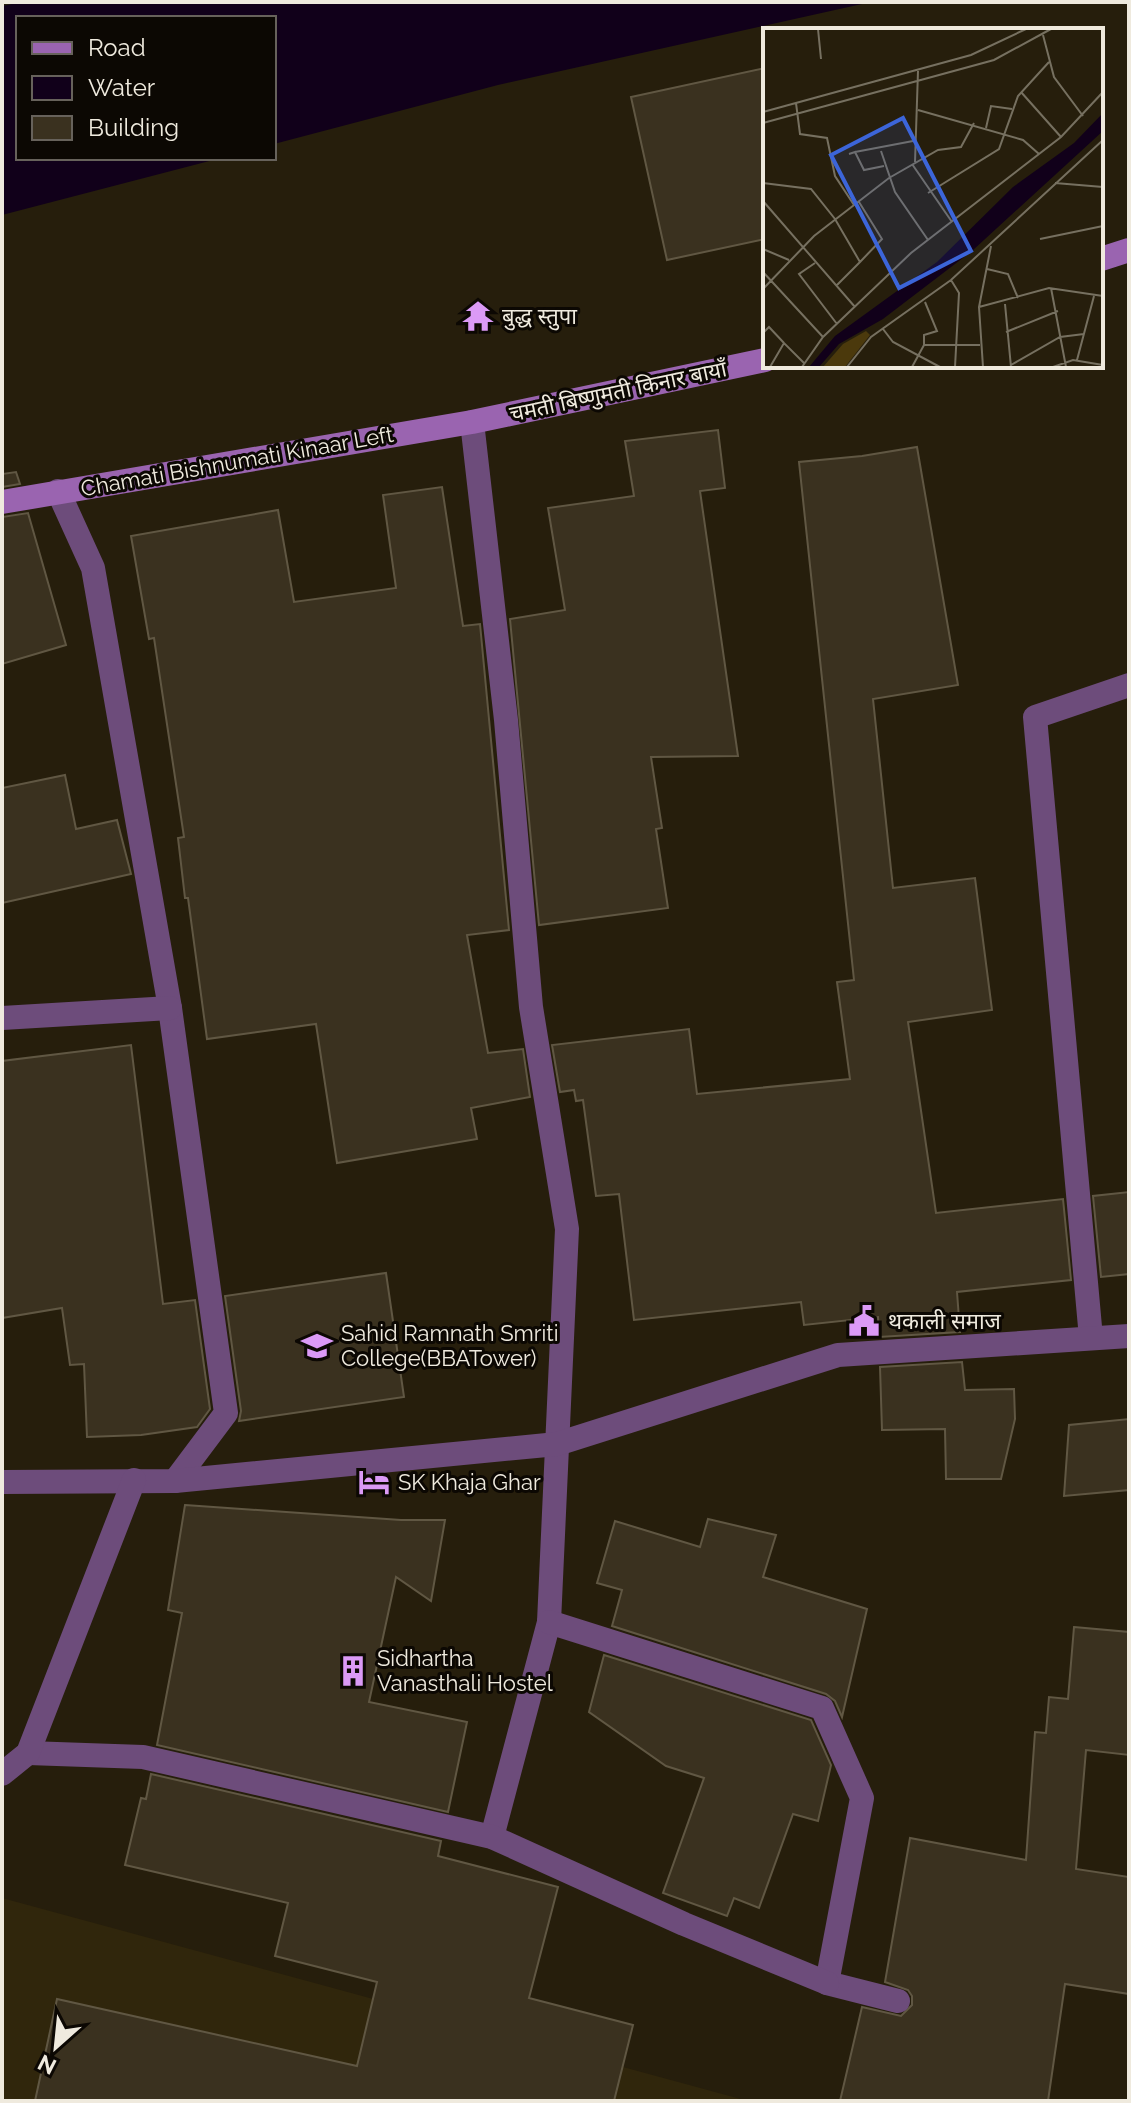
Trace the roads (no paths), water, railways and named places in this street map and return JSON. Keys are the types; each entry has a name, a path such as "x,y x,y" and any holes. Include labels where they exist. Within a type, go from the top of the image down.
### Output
{"street":[{"path":"1103,258 1129,250"},
{"name":"चमती बिष्णुमती किनार बायाँ","path":"472,422 763,360"},
{"path":"472,422 506,720 531,1007 567,1229 549,1622 492,1837"},
{"name":"Chamati Bishnumati Kinaar Left","path":"2,502 472,422"},
{"path":"58,491 93,568 170,1008 226,1413 175,1481"},
{"path":"1091,1338 1035,717 1129,685"},
{"path":"2,1018 170,1008"},
{"path":"2,1482 175,1481 557,1444 838,1355 1129,1336"},
{"path":"2,1774 28,1753 134,1480"},
{"path":"549,1622 822,1708 862,1798 827,1983"},
{"path":"28,1753 143,1757 492,1837 684,1924 827,1983 898,2001"}],"water":[{"path":"22,2 871,2 498,85 276,143 276,16 16,16 16,160 213,160 2,215 2,6"}],"place":[{"name":"बुद्ध स्तुपा","path":"478,316"},
{"name":"थकाली समाज","path":"864,1321"},
{"name":"Sahid Ramnath Smriti College(BBATower)","path":"317,1346"},
{"name":"SK Khaja Ghar","path":"374,1482"},
{"name":"Sidhartha Vanasthali Hostel","path":"353,1671"}]}
